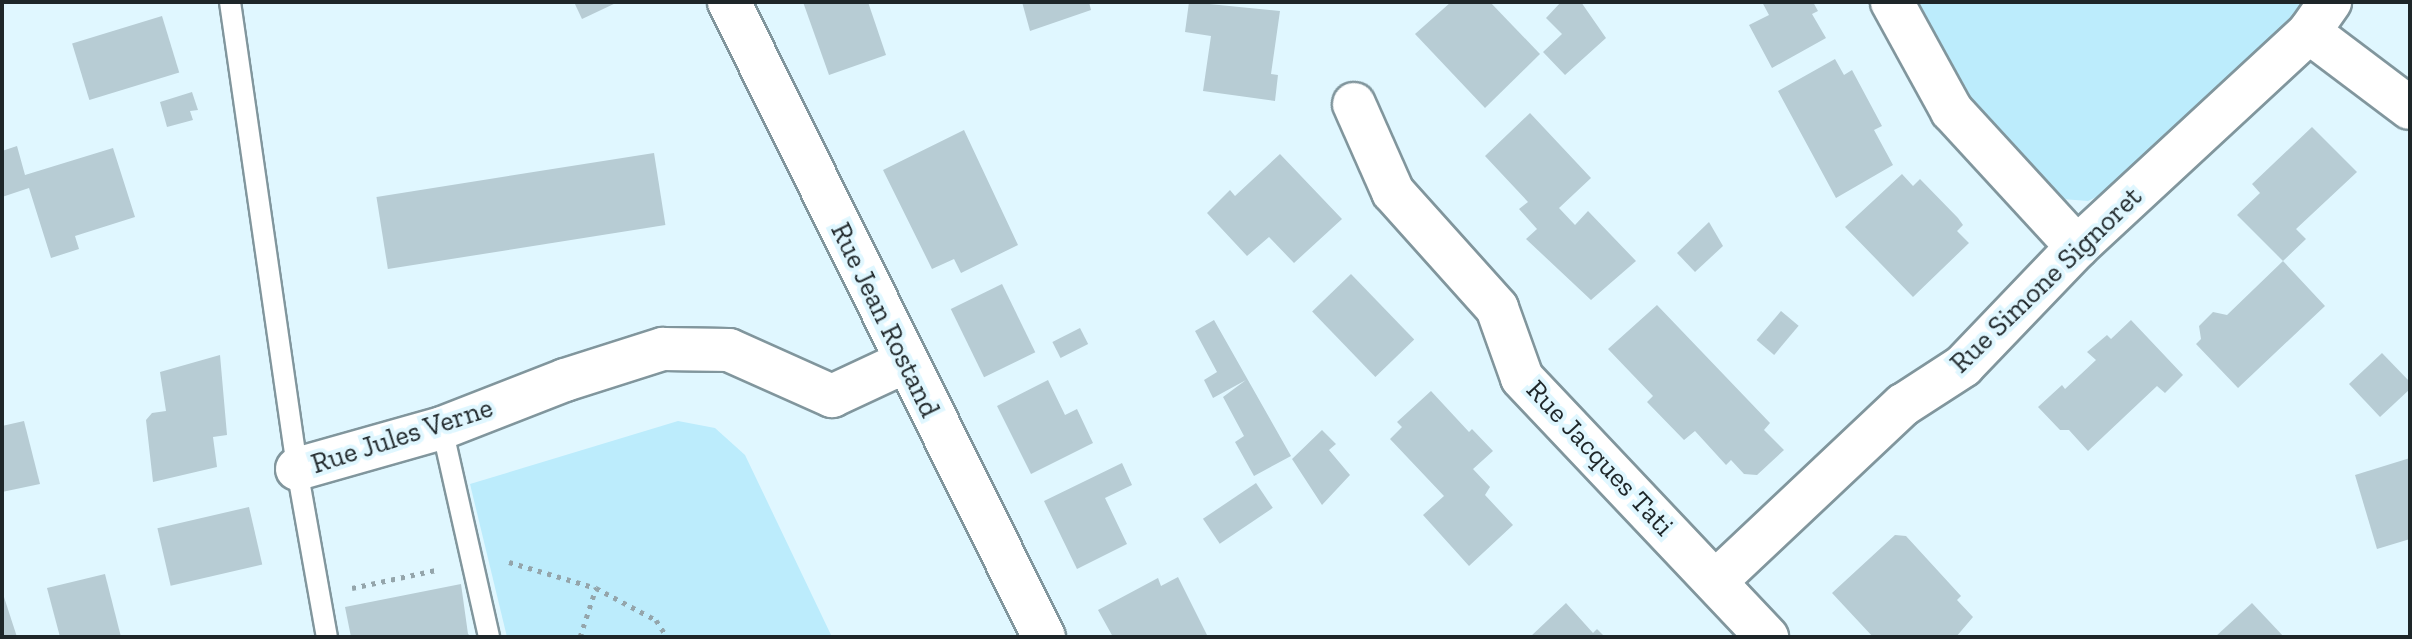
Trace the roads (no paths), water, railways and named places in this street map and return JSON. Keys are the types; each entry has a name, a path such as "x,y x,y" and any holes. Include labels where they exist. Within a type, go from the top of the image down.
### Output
{"street":[{"name":"Rue Jean Rostand","path":"729,2 1044,637"},
{"path":"1892,2 1952,111 2077,247"},
{"path":"2320,17 2410,108"},
{"name":"Rue Simone Signoret","path":"1716,581 1903,405 1963,366 2077,247 2320,17"},
{"name":"Rue Jacques Tati","path":"1354,104 1393,192 1497,308 1522,378 1767,637"},
{"name":"Rue Jules Verne","path":"297,469 442,428 565,380 663,349 729,350 832,396 905,362"}],"lane":[{"name":"Rue Jules Verne","path":"230,2 297,469"},
{"path":"442,428 489,637"},
{"path":"297,469 327,637"}]}
